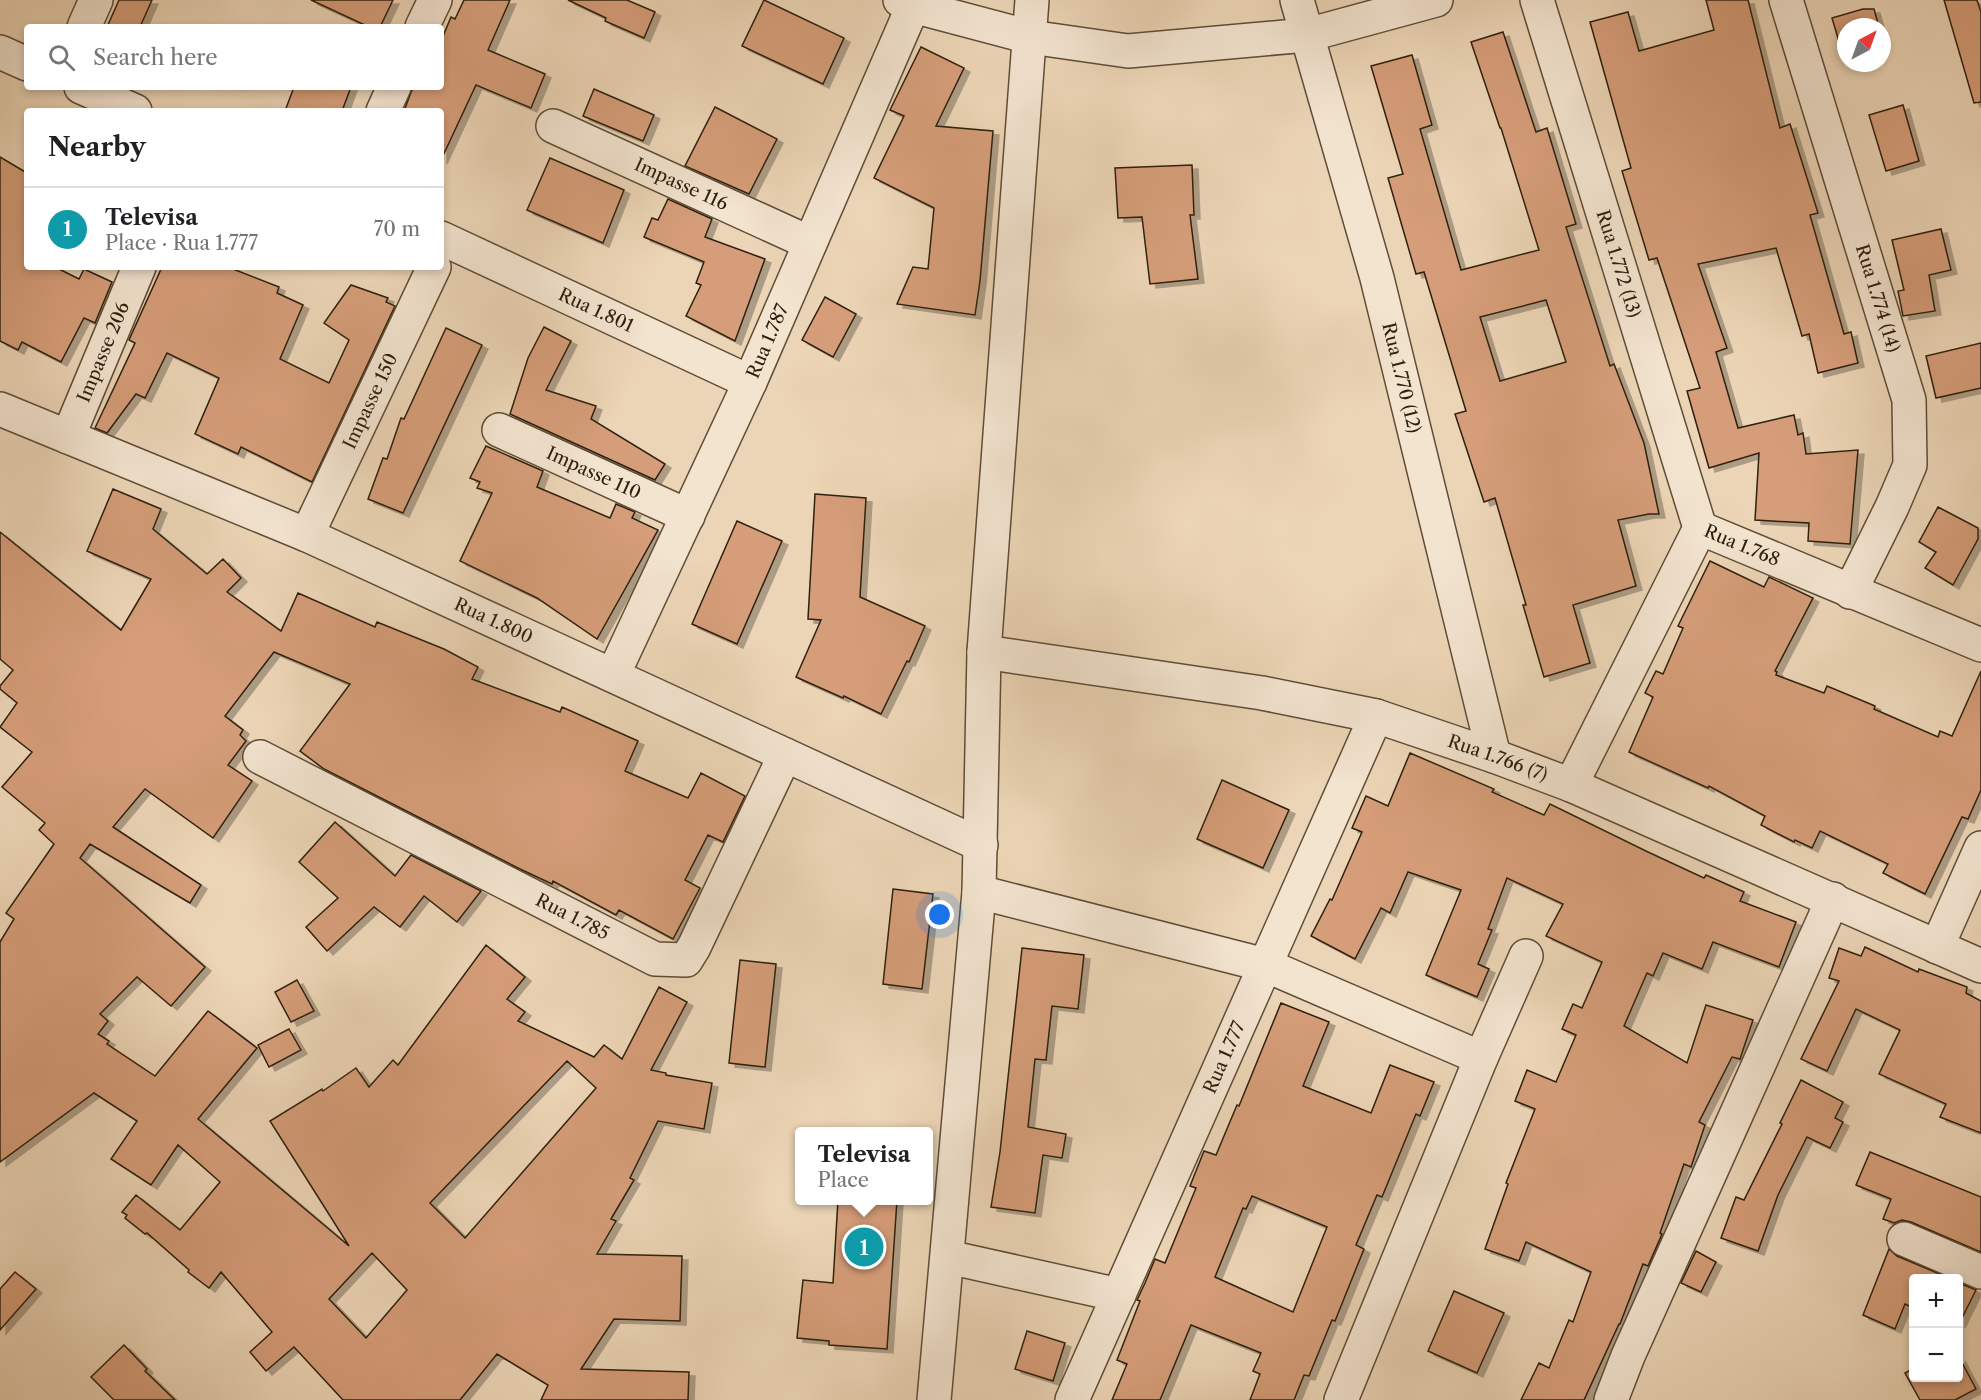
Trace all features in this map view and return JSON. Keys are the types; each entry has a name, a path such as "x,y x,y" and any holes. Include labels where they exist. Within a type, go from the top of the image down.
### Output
{"street":[{"path":"85,24 96,0"},
{"path":"423,24 435,0"},
{"path":"934,1400 979,892 984,652 1032,0"},
{"name":"Rua 1.770 (12)","path":"1297,0 1377,278 1494,756"},
{"path":"906,3 1030,37 1128,51 1307,35 1436,0"},
{"name":"Rua 1.772 (13)","path":"1537,0 1700,528"},
{"name":"Rua 1.774 (14)","path":"1786,0 1909,400 1910,465 1850,592"},
{"name":"Rua 1.787","path":"613,675 750,382 810,243 906,3"},
{"path":"0,52 24,63"},
{"path":"88,90 128,108"},
{"path":"384,108 392,90"},
{"name":"Impasse 116","path":"554,126 810,243"},
{"name":"Rua 1.801","path":"444,250 750,382"},
{"name":"Impasse 206","path":"68,437 138,270"},
{"name":"Impasse 150","path":"307,535 431,270"},
{"name":"Rua 1.800","path":"0,409 307,535 981,845"},
{"name":"Impasse 110","path":"499,430 688,516"},
{"name":"Rua 1.768","path":"1571,785 1700,528 1981,645"},
{"name":"Rua 1.766 (7)","path":"984,652 1262,693 1376,716 1571,785 1981,966"},
{"name":"Rua 1.777","path":"1072,1400 1376,716"},
{"name":"Rua 1.785","path":"260,757 655,959 686,960 785,755"},
{"path":"1937,947 1981,848"},
{"path":"979,892 1265,965 1480,1058"},
{"path":"1611,1400 1628,1356 1833,899"},
{"path":"1341,1400 1480,1058 1526,956"},
{"path":"1904,1239 1981,1272"},
{"path":"948,1257 1119,1295"}],"building":[{"path":"119,0 152,0 141,24 108,24"},
{"path":"311,0 393,0 381,24 363,24"},
{"path":"464,0 510,0 488,50 545,74 531,108 476,85 444,154 444,108 405,108 412,90 444,90 444,34 451,17 455,19"},
{"path":"568,0 627,0 655,12 644,38 605,21 606,18"},
{"path":"764,0 844,38 823,84 742,46"},
{"path":"1706,0 1748,0 1780,128 1790,124 1818,213 1810,215 1844,334 1851,332 1858,363 1818,373 1809,334 1802,336 1776,248 1698,264 1727,348 1716,352 1738,428 1794,415 1798,435 1803,433 1806,454 1858,450 1850,544 1808,541 1809,523 1755,520 1759,453 1709,468 1687,391 1700,388 1657,258 1649,260 1622,171 1631,168 1590,22 1628,12 1639,51 1714,30"},
{"path":"1944,0 1977,0 1981,12 1981,102 1974,103"},
{"path":"1863,9 1874,9 1876,18 1837,18 1837,35 1832,18"},
{"path":"1503,32 1536,132 1547,128 1576,224 1566,227 1610,366 1614,364 1644,443 1659,514 1618,520 1636,586 1573,605 1590,663 1544,677 1495,498 1484,502 1455,414 1466,411 1424,272 1416,274 1388,178 1403,174 1371,66 1412,55 1432,125 1420,129 1461,270 1539,250 1471,42","holes":["1546,300 1566,362 1500,381 1480,317"]},
{"path":"921,47 964,68 936,126 993,131 975,315 897,304 913,267 928,269 934,208 874,178 904,116 890,110"},
{"path":"594,89 654,115 643,141 583,116"},
{"path":"293,90 350,90 343,108 286,108"},
{"path":"1903,105 1919,161 1886,171 1869,115"},
{"path":"715,107 777,139 749,194 685,166"},
{"path":"0,157 24,171 24,270 61,270 79,279 84,270 86,270 112,282 95,323 84,318 61,362 22,342 18,350 0,341"},
{"path":"550,158 624,190 603,243 527,210"},
{"path":"1192,165 1194,215 1190,215 1198,279 1150,284 1142,217 1118,218 1115,168"},
{"path":"668,199 712,219 705,237 765,259 735,341 686,316 701,285 696,283 704,262 644,237 652,218 658,220"},
{"path":"1941,229 1951,270 1929,275 1935,311 1903,316 1898,291 1904,290 1892,240"},
{"path":"161,270 236,270 279,287 277,293 303,305 280,359 329,383 349,340 324,323 351,285 388,298 386,302 395,306 312,482 241,447 238,454 195,434 219,378 167,353 145,398 136,394 107,433 95,428 135,343 129,340"},
{"path":"825,297 856,314 833,357 802,340"},
{"path":"544,327 571,341 546,390 596,406 591,419 665,464 655,480 510,414 528,358"},
{"path":"446,328 482,345 403,513 368,499 383,458 387,459 401,418 404,419"},
{"path":"1981,343 1981,388 1936,398 1926,356"},
{"path":"486,446 543,471 537,487 610,518 616,504 635,512 632,518 658,530 597,639 537,598 460,561 492,493 477,488 480,482 470,478"},
{"path":"113,489 161,509 153,529 207,574 223,559 241,578 227,592 281,631 298,593 375,627 377,622 444,649 478,667 472,679 560,712 562,707 638,741 625,771 688,798 701,773 745,796 723,842 708,835 685,880 700,888 673,939 619,910 616,915 553,881 552,884 520,869 324,769 300,751 350,684 274,652 225,716 243,730 240,735 246,741 228,765 252,781 213,838 145,789 113,827 201,885 190,903 90,844 80,858 205,967 171,1006 137,977 100,1014 108,1021 98,1034 109,1041 107,1044 155,1076 208,1011 257,1048 198,1119 349,1246 270,1121 322,1089 323,1091 356,1068 369,1087 393,1060 398,1065 486,945 525,977 507,999 525,1012 518,1021 594,1057 604,1045 622,1059 659,987 687,1002 651,1070 712,1083 704,1129 658,1121 630,1178 634,1180 611,1219 616,1221 597,1254 682,1256 680,1321 614,1319 581,1369 689,1372 688,1400 541,1400 548,1385 497,1354 460,1400 343,1400 294,1347 266,1371 250,1352 272,1332 221,1272 209,1288 188,1272 189,1270 147,1233 145,1234 125,1218 127,1215 122,1212 136,1195 180,1230 220,1182 178,1145 151,1185 111,1159 137,1121 94,1093 0,1162 0,942 14,919 6,913 54,844 39,830 45,823 2,787 32,752 0,727 17,703 0,689 13,670 0,659 0,532 121,630 151,579 87,551","holes":["567,1061 596,1088 465,1238 430,1203","372,1253 407,1290 366,1338 329,1299"]},
{"path":"815,494 866,498 860,597 925,626 881,714 796,677 821,620 808,619"},
{"path":"1938,507 1978,528 1978,539 1953,585 1925,568 1936,552 1919,542"},
{"path":"737,521 782,541 737,644 692,624"},
{"path":"1710,561 1764,587 1769,577 1813,598 1775,671 1776,675 1824,693 1827,686 1875,706 1874,709 1938,737 1940,731 1952,736 1981,671 1981,790 1968,819 1962,817 1925,894 1883,873 1888,864 1820,831 1812,848 1795,840 1794,842 1761,825 1765,816 1709,786 1708,788 1629,752 1653,697 1645,693 1656,671 1663,674 1683,628 1678,626"},
{"path":"1410,753 1494,789 1492,792 1544,815 1550,804 1704,878 1706,875 1744,892 1740,901 1796,922 1779,967 1713,942 1702,969 1663,953 1653,976 1647,973 1624,1026 1687,1063 1706,1005 1753,1020 1740,1059 1732,1057 1699,1122 1705,1125 1691,1167 1684,1164 1660,1233 1662,1234 1648,1266 1643,1264 1620,1324 1584,1400 1521,1400 1539,1363 1549,1368 1569,1320 1573,1322 1591,1272 1526,1242 1519,1261 1485,1249 1508,1184 1506,1183 1535,1109 1515,1101 1527,1070 1556,1082 1576,1035 1562,1029 1573,1004 1582,1008 1602,962 1546,936 1563,904 1507,878 1488,929 1492,930 1478,964 1489,969 1477,997 1426,975 1461,890 1408,872 1390,913 1381,908 1355,959 1311,936 1330,899 1332,900 1362,832 1352,828 1366,796 1388,806"},
{"path":"1222,780 1289,810 1263,868 1197,839"},
{"path":"335,822 395,876 411,855 481,891 457,922 424,896 400,927 374,907 327,951 306,927 338,898 299,862"},
{"path":"893,889 933,894 922,989 883,984"},
{"path":"1865,947 1918,972 1919,969 1967,987 1966,993 1981,1001 1981,1133 1940,1117 1946,1104 1879,1074 1900,1030 1856,1009 1827,1071 1801,1059 1839,981 1829,978 1839,948 1861,956"},
{"path":"1022,948 1084,955 1078,1009 1052,1006 1046,1060 1035,1059 1028,1127 1066,1134 1062,1158 1043,1155 1035,1213 991,1207 1000,1152"},
{"path":"740,960 776,964 765,1067 729,1063"},
{"path":"297,980 314,1011 291,1022 275,992"},
{"path":"1281,1003 1329,1022 1303,1086 1371,1113 1390,1065 1434,1082 1420,1116 1416,1114 1382,1197 1377,1195 1356,1245 1364,1249 1335,1321 1332,1320 1309,1376 1304,1375 1294,1400 1250,1400 1260,1374 1253,1371 1261,1353 1191,1325 1160,1400 1112,1400 1127,1364 1117,1360 1140,1301 1137,1300 1155,1259 1165,1263 1196,1188 1190,1186 1204,1151 1216,1155 1237,1105 1239,1106","holes":["1252,1196 1327,1227 1293,1312 1215,1277 1243,1208 1246,1209"]},
{"path":"289,1029 301,1050 269,1067 258,1045"},
{"path":"1801,1080 1843,1102 1835,1118 1843,1122 1830,1148 1807,1137 1778,1195 1758,1251 1721,1238 1736,1197 1744,1200"},
{"path":"1870,1152 1981,1197 1981,1252 1911,1222 1902,1220 1894,1223 1883,1219 1891,1199 1856,1185"},
{"path":"838,1205 897,1205 887,1349 829,1345 829,1341 797,1338 803,1280 833,1283"},
{"path":"1889,1249 1897,1256 1940,1274 1909,1274 1909,1306 1905,1304 1895,1329 1863,1315"},
{"path":"1696,1251 1716,1262 1701,1292 1681,1283"},
{"path":"15,1272 36,1289 0,1330 0,1289"},
{"path":"1963,1285 1976,1290 1963,1316"},
{"path":"1454,1291 1504,1313 1477,1373 1428,1351"},
{"path":"1027,1331 1065,1343 1053,1381 1015,1369"},
{"path":"124,1345 147,1369 145,1371 175,1400 114,1400 91,1377"},
{"path":"1963,1365 1976,1389 1955,1400 1920,1400 1910,1382 1963,1382"}],"place":[{"name":"Televisa","path":"864,1247"}]}
